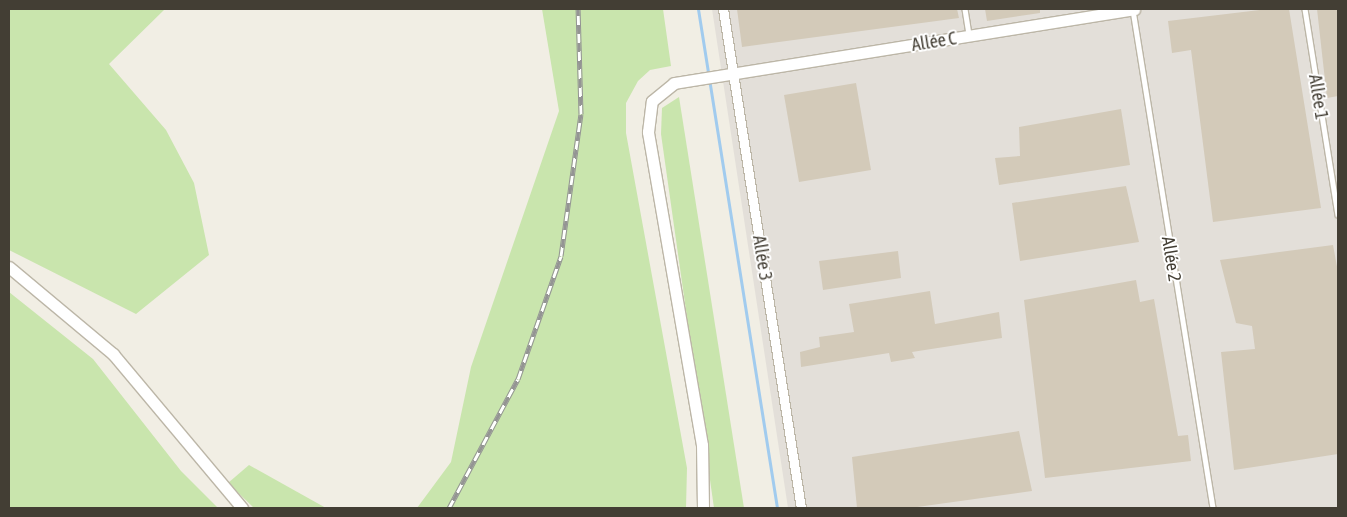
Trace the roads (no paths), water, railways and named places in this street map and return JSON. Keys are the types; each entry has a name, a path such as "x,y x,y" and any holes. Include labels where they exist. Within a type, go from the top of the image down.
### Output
{"street":[{"name":"Allée 3","path":"723,9 730,73 801,508"},
{"name":"Allée C","path":"703,508 702,445 648,132 652,101 674,83 1133,9"},
{"path":"9,267 113,354 242,508"}],"lane":[{"path":"965,9 969,36"},
{"name":"Allée 2","path":"1133,9 1213,508"},
{"name":"Allée 1","path":"1305,9 1338,214"}],"waterway":[{"path":"698,9 777,508"}],"railway":[{"path":"449,508 518,379 561,256 581,114 578,9"}]}
